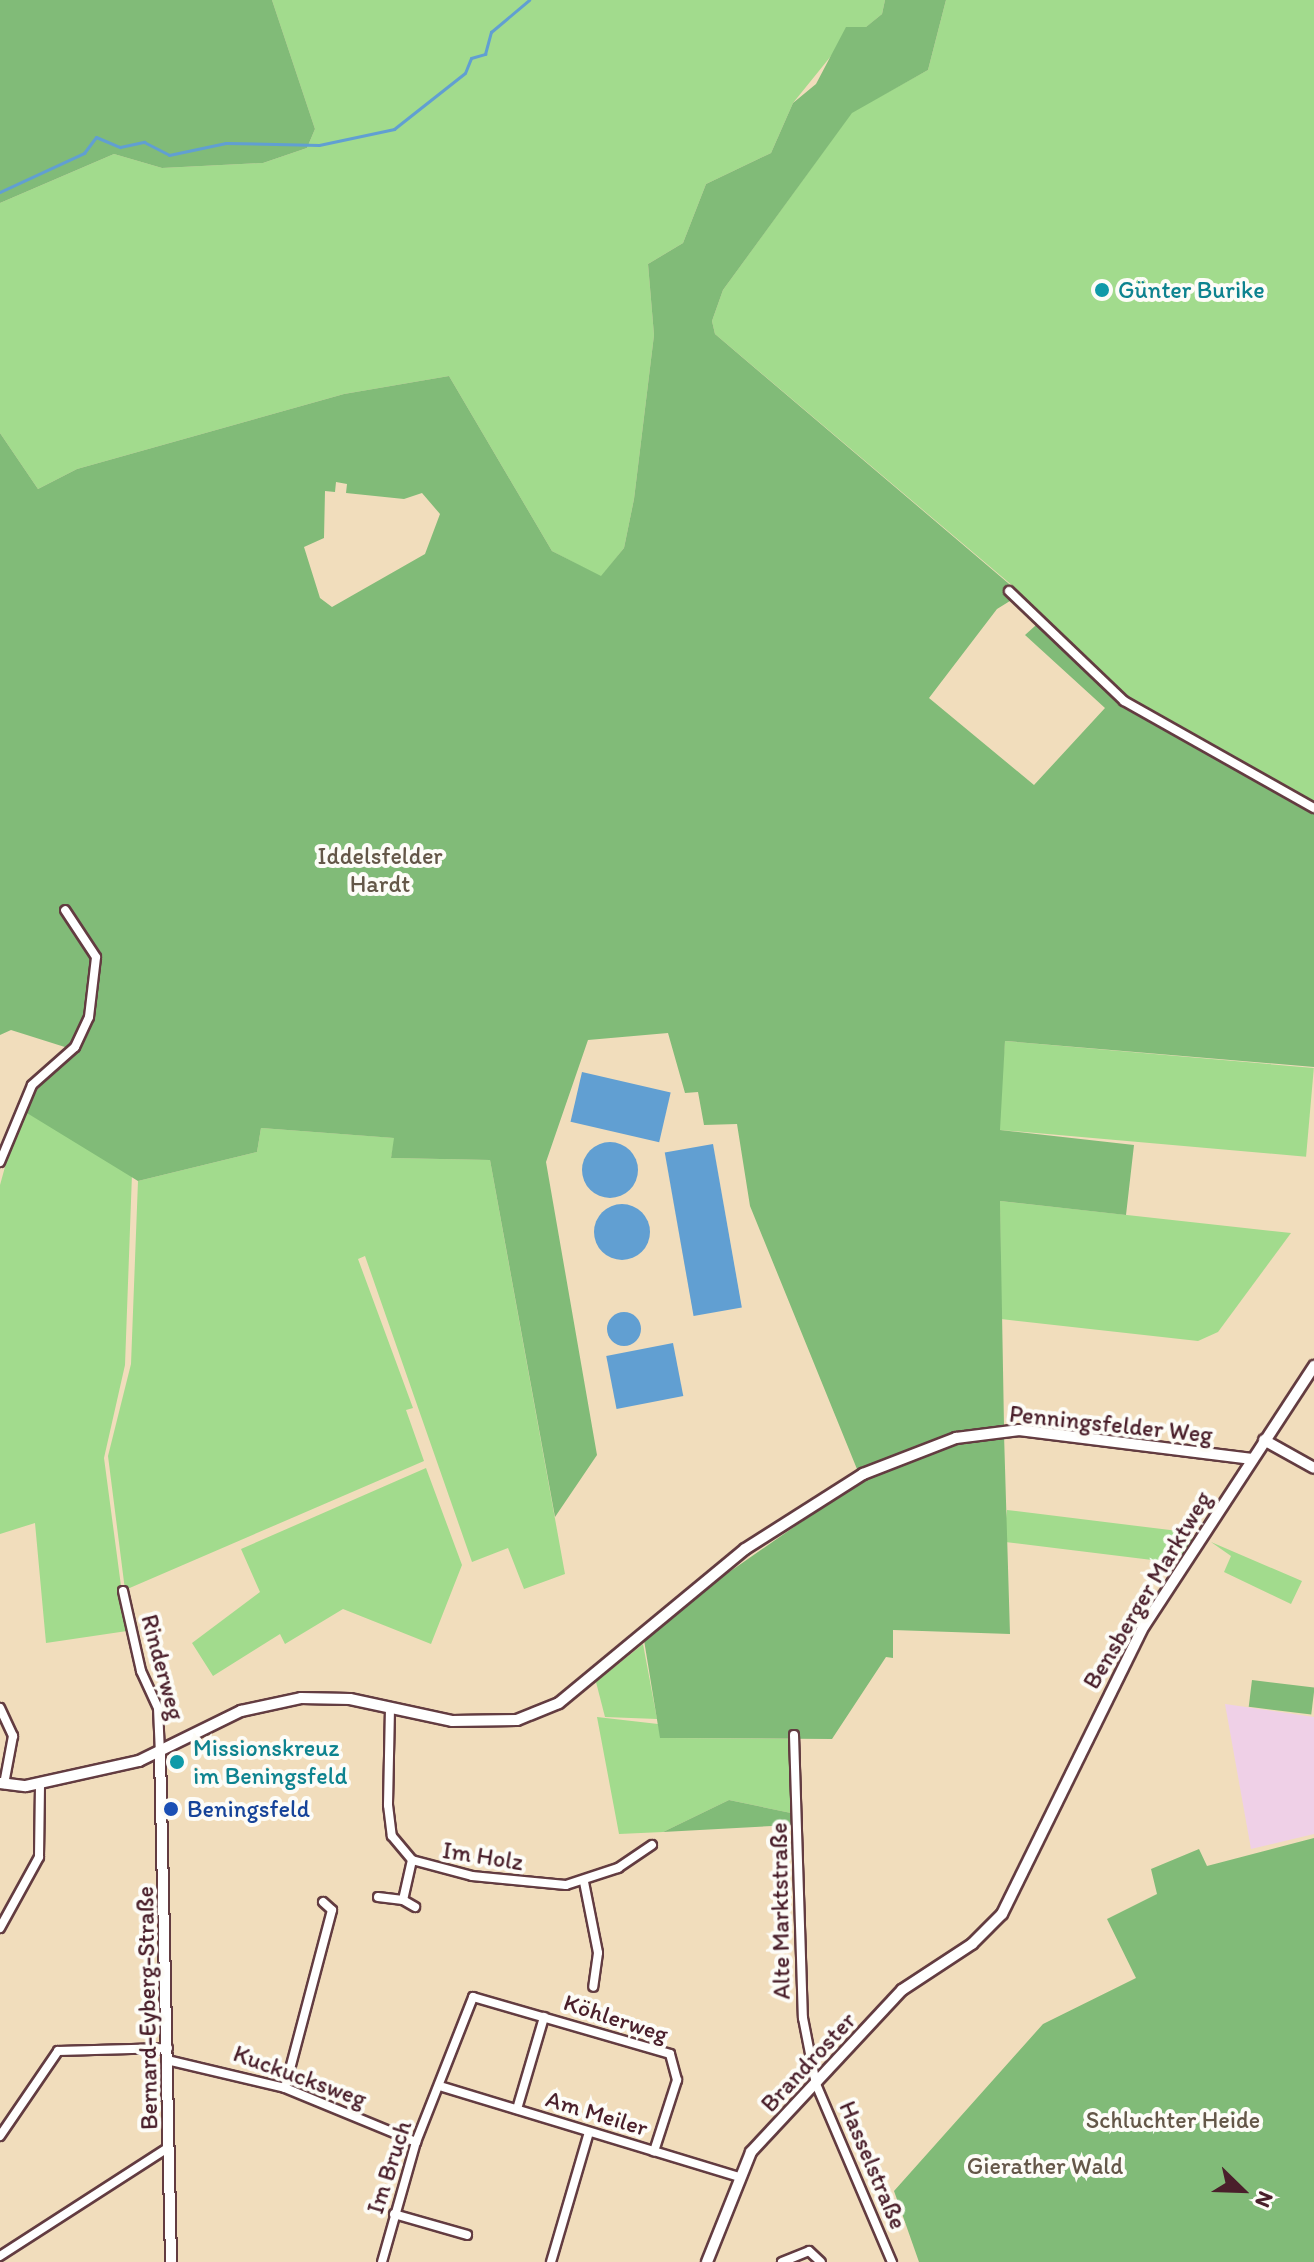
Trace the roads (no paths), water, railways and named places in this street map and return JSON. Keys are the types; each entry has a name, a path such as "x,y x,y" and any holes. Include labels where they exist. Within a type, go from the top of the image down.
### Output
{"street":[{"path":"1009,591 1124,701 1314,808"},
{"path":"0,1162 32,1085 75,1047 89,1017 96,957 65,910"},
{"name":"Bensberger Marktweg","path":"990,1930 1119,1670 1314,1366"},
{"name":"Penningsfelder Weg","path":"390,1708 486,1724 559,1703 714,1571 863,1474 956,1438 1019,1430 1252,1459"},
{"path":"1264,1440 1314,1468"},
{"name":"Rinderweg","path":"123,1591 141,1671 158,1708 160,1753"},
{"path":"0,1708 13,1736 2,1784 40,1784 160,1753 279,1701 335,1698 390,1708"},
{"name":"Im Holz","path":"390,1708 388,1805 392,1836 412,1860 514,1883 584,1882 652,1845"},
{"name":"Alte Marktstraße","path":"794,1735 803,2018 816,2084"},
{"name":"Bernard-Eyberg-Straße","path":"160,1753 171,2262"},
{"path":"0,1928 39,1857 40,1784"},
{"path":"403,1900 412,1860"},
{"path":"584,1882 598,1953 593,1987"},
{"path":"378,1897 403,1900 415,1907"},
{"path":"285,2088 332,1910 323,1902"},
{"name":"Brandroster","path":"708,2262 751,2152 902,1990 990,1930"},
{"name":"Köhlerweg","path":"443,2087 473,1997 544,2017 674,2060 677,2080 654,2151"},
{"name":"Köhlerweg","path":"517,2109 544,2017"},
{"name":"Kuckucksweg","path":"0,2136 58,2051 167,2054 285,2088 416,2142"},
{"name":"Hasselstraße","path":"816,2084 892,2262"},
{"name":"Am Meiler","path":"443,2087 739,2177"},
{"name":"Im Bruch","path":"382,2262 416,2142 443,2087"},
{"path":"551,2262 589,2132"},
{"path":"0,2242 3,2254 169,2147"},
{"path":"394,2214 467,2235"},
{"path":"782,2262 809,2251 821,2262"}],"water":[{"path":"582,1072 671,1092 659,1142 571,1122"},
{"path":"610,1142 630,1150 638,1170 630,1190 610,1198 590,1190 582,1170 590,1150"},
{"path":"713,1144 742,1307 694,1316 665,1153"},
{"path":"622,1204 642,1212 650,1232 642,1252 622,1260 602,1252 594,1232 602,1212"},
{"path":"624,1312 636,1317 641,1329 636,1341 624,1346 612,1341 607,1329 612,1317"},
{"path":"673,1343 683,1396 617,1409 606,1356"}],"waterway":[{"path":"0,192 84,153 96,137 120,147 144,142 169,155 226,143 319,145 394,129 465,73 471,58 485,54 491,32 529,0"}],"place":[{"name":"Günter Burike","path":"1102,290"},
{"name":"Missionskreuz im Beningsfeld","path":"177,1762"},
{"name":"Beningsfeld","path":"171,1809"}],"park label":[{"name":"Iddelsfelder Hardt","path":"380,870"},
{"name":"Schluchter Heide","path":"1173,2120"},
{"name":"Gierather Wald","path":"1045,2166"}]}
